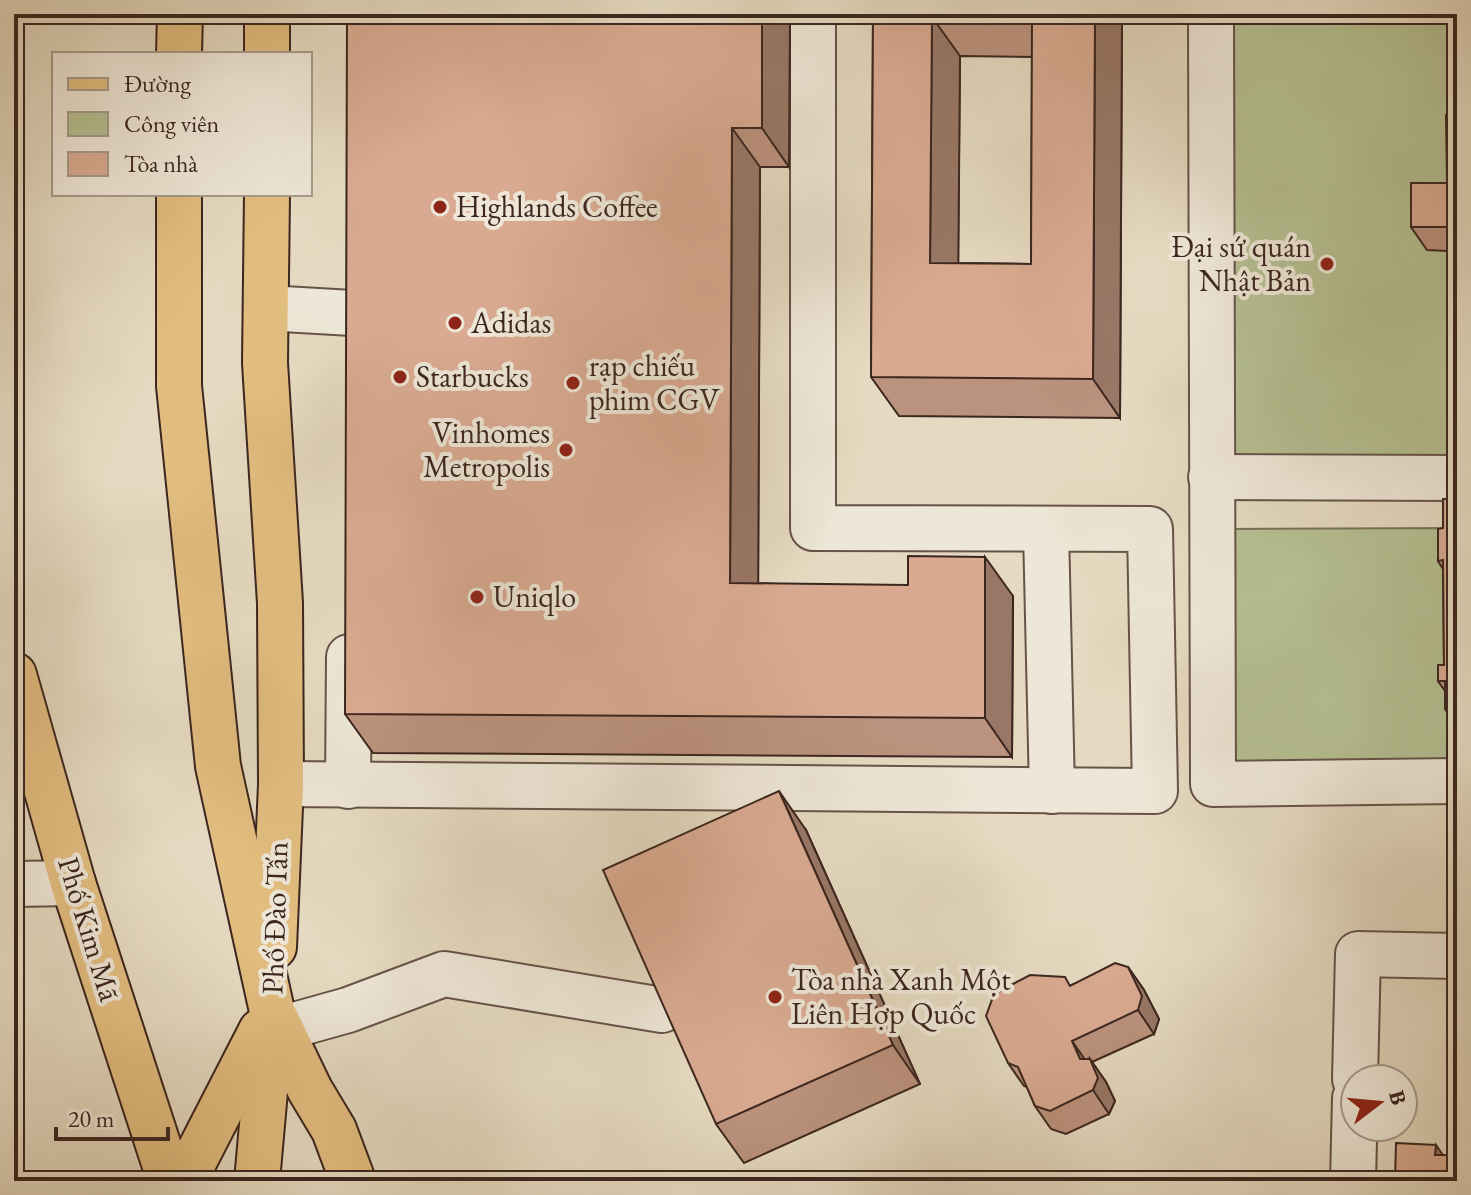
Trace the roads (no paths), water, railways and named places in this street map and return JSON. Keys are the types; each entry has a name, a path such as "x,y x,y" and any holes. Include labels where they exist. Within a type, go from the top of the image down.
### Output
{"main road":[{"path":"179,52 180,14"},
{"path":"267,14 267,52"},
{"name":"Phố Đào Tấn","path":"179,196 179,386 218,766 276,1020"},
{"name":"Phố Đào Tấn","path":"267,196 265,363 280,603 281,784 276,1020"},
{"name":"Phố Kim Mã","path":"14,675 73,883 170,1181"},
{"path":"184,1181 276,1020"},
{"path":"257,1181 276,1020"},
{"path":"276,1020 334,1130 353,1181"}],"lane":[{"path":"281,784 1155,791 1150,529 813,528 813,14"},
{"path":"1211,14 1213,784 1457,781"},
{"path":"352,266 352,361"},
{"path":"266,308 352,313"},
{"path":"1211,477 1457,478"},
{"path":"1046,530 1052,791"},
{"path":"348,786 349,613"},
{"path":"14,884 73,883"},
{"path":"1355,1063 1358,954 1457,956"},
{"path":"276,1020 348,1010 444,974 662,1010"},
{"path":"1353,1181 1354,1143"}],"place":[{"name":"Highlands Coffee","path":"440,207"},
{"name":"Đại sứ quán Nhật Bản","path":"1327,264"},
{"name":"Adidas","path":"455,323"},
{"name":"Starbucks","path":"400,377"},
{"name":"rạp chiếu phim CGV","path":"573,383"},
{"name":"Vinhomes Metropolis","path":"566,450"},
{"name":"Uniqlo","path":"477,597"},
{"name":"Tòa nhà Xanh Một Liên Hợp Quốc","path":"775,997"}]}
